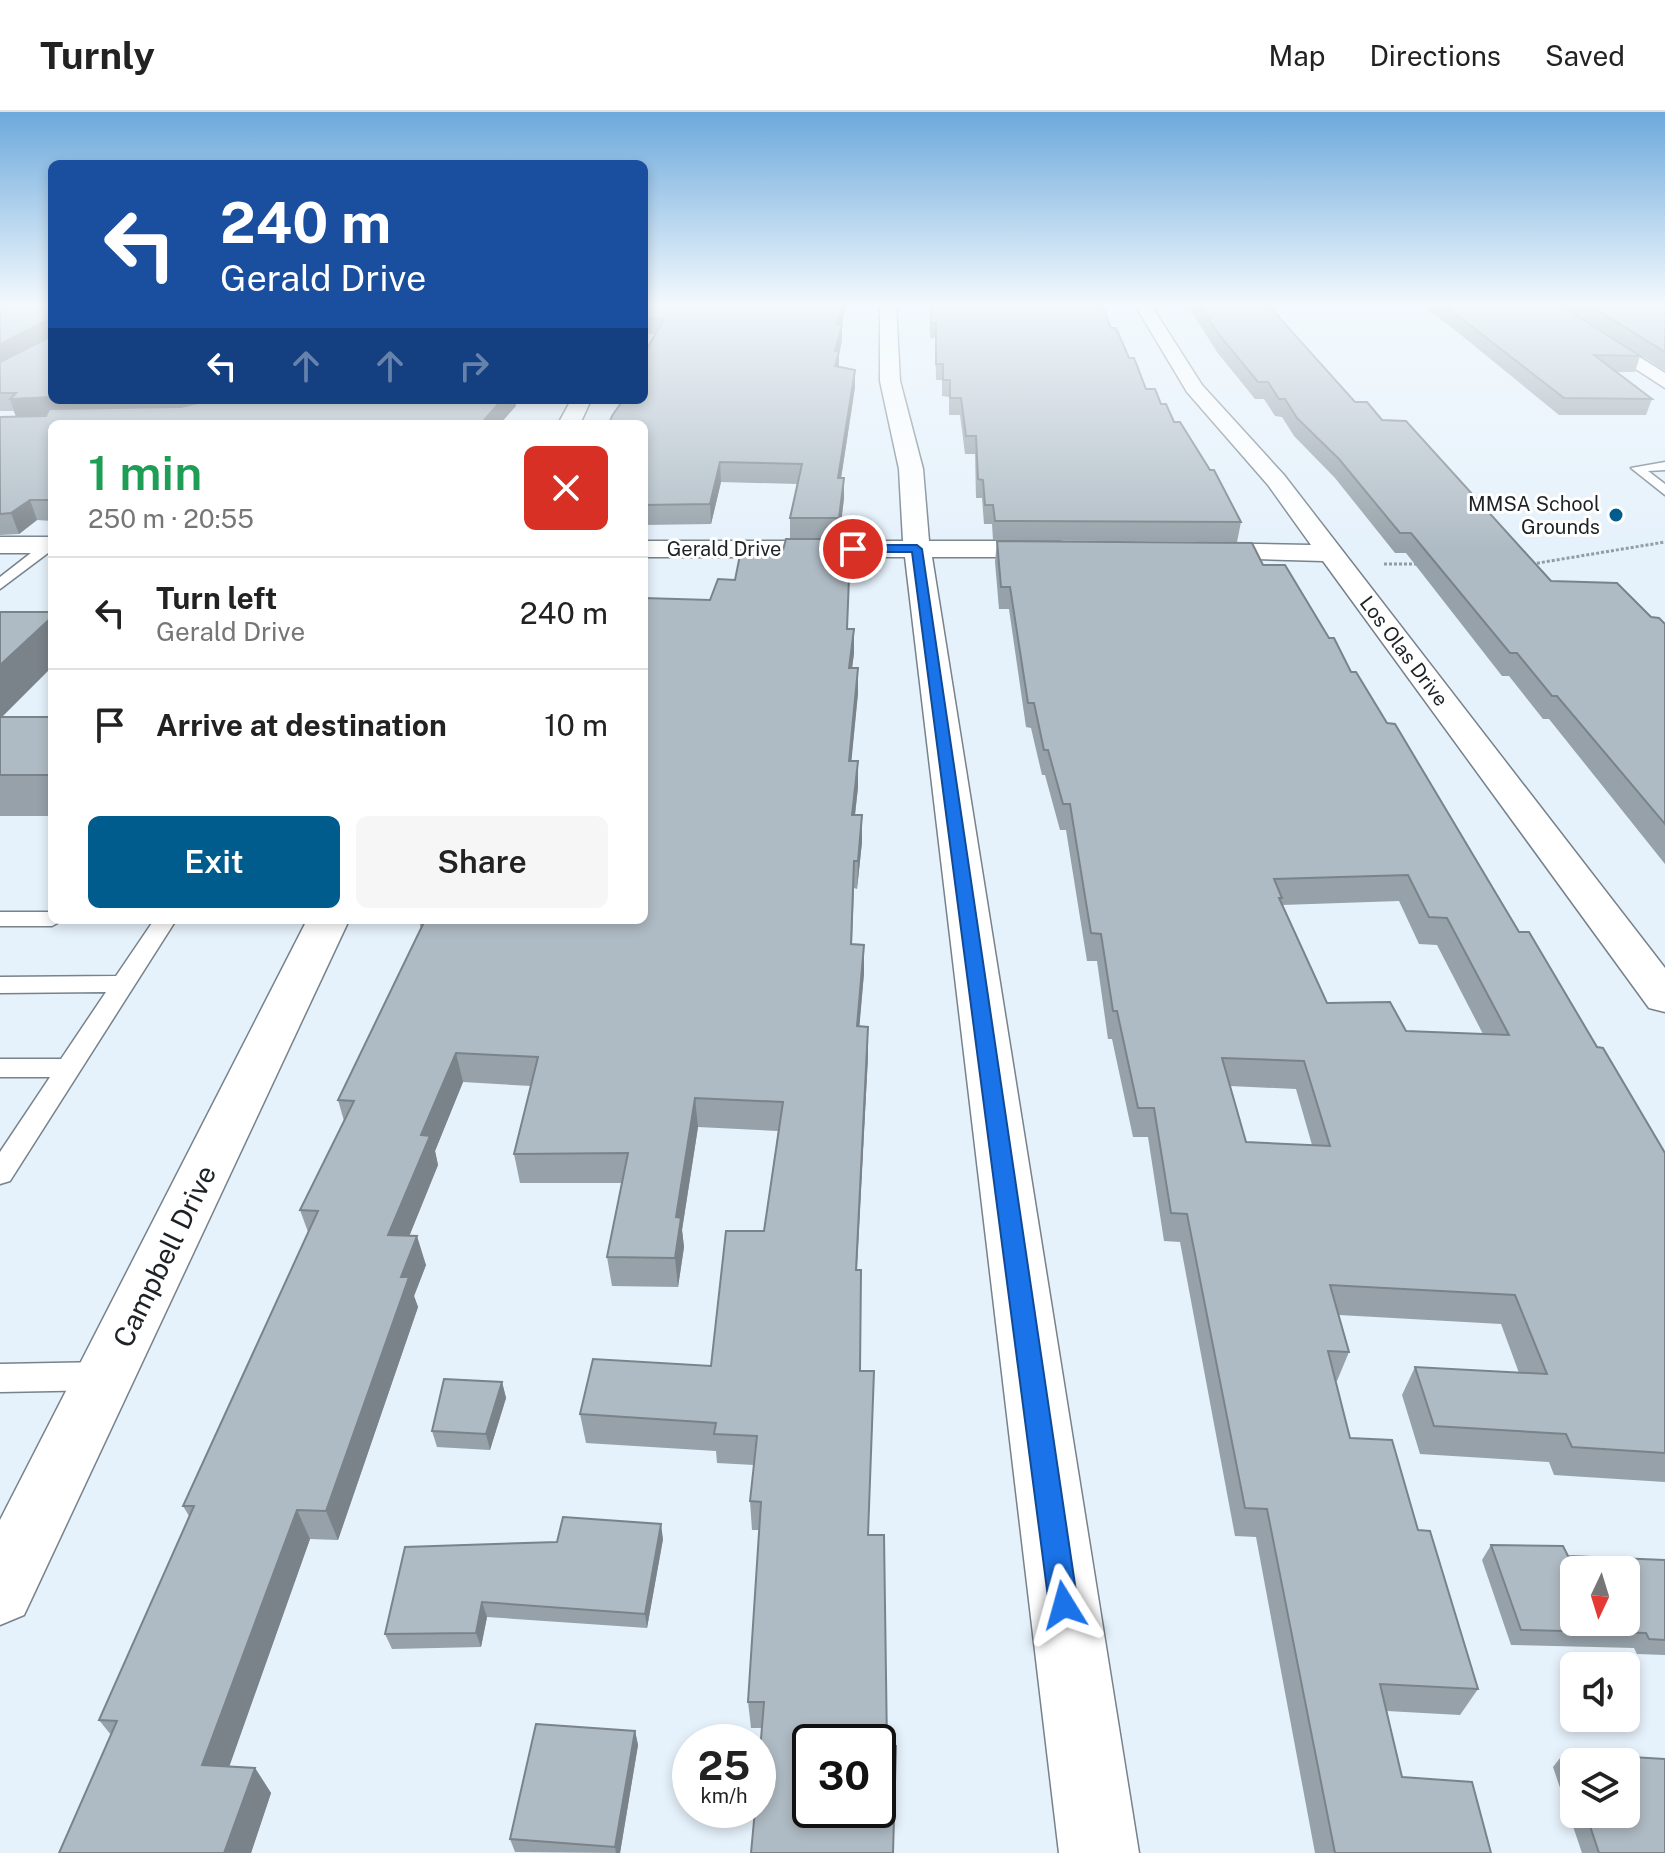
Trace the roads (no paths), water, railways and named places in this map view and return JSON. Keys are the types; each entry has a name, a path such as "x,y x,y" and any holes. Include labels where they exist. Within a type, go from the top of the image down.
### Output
{"street":[{"path":"891,386 911,469 917,549 1099,1853"},
{"name":"Los Olas Drive","path":"1193,386 1276,480 1665,998"},
{"path":"0,545 48,545"},
{"name":"Gerald Drive","path":"648,549 1086,550"},
{"path":"1175,551 1336,559"},
{"name":"Campbell Drive","path":"0,1591 326,924"}],"lane":[{"path":"1665,466 1637,468 1665,491"},
{"path":"0,584 48,547"},
{"path":"0,919 48,919"},
{"path":"3,1166 162,924"},
{"path":"0,985 124,984"},
{"path":"0,1068 69,1068"},
{"path":"0,1378 105,1376"}],"place":[{"name":"MMSA School Grounds","path":"1616,515"}]}
